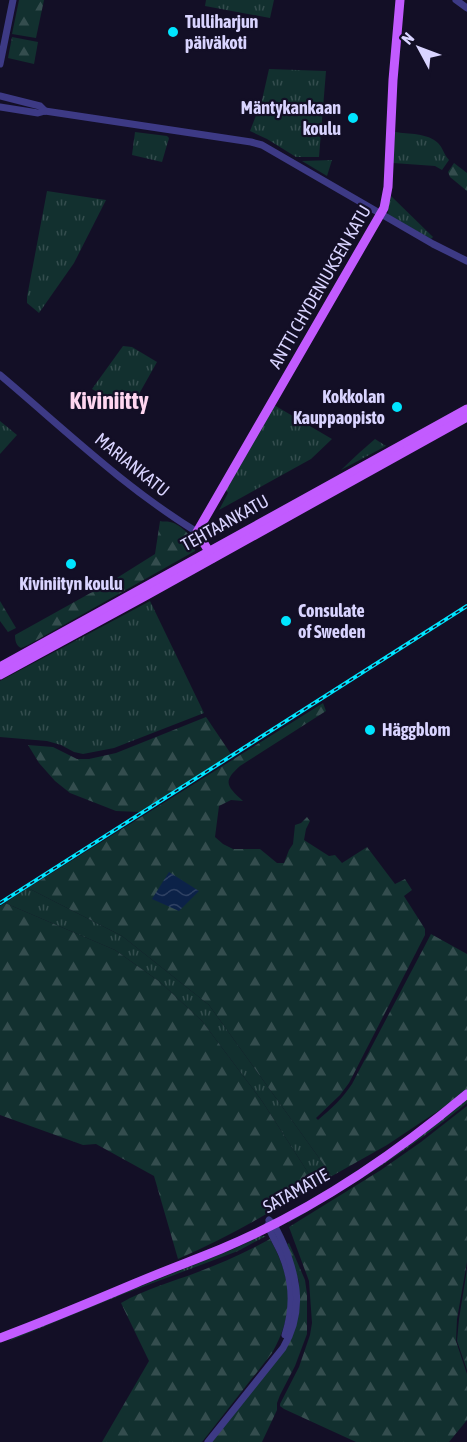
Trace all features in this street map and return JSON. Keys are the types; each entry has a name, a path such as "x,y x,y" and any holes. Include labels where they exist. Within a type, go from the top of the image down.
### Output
{"main road":[{"name":"ANTTI CHYDENIUKSEN KATU","path":"197,532 382,214 388,187 393,80 400,0"},
{"name":"TEHTAANKATU","path":"0,675 467,409"},
{"name":"TEHTAANKATU","path":"0,668 467,417"},
{"name":"MARIANKATU","path":"197,532 211,555"},
{"name":"SATAMATIE","path":"0,1338 220,1250 270,1223 400,1145 467,1094"},
{"name":"SATAMATIE","path":"0,1331 135,1283"}],"street":[{"path":"0,64 13,0"},
{"path":"456,0 467,8"},
{"path":"0,96 39,106 45,111"},
{"path":"0,107 38,113 45,111 256,143 467,261"},
{"name":"MARIANKATU","path":"0,375 125,482 163,511 197,532"},
{"path":"208,1442 268,1366 286,1331 290,1314 291,1286 270,1223"}],"green space":[{"path":"19,0 44,0 36,38 12,34"},
{"path":"206,0 274,0 270,18 205,6"},
{"path":"12,37 38,42 34,64 8,58"},
{"path":"269,69 326,71 319,157 296,157 250,131 262,100"},
{"path":"135,132 169,138 162,162 132,155"},
{"path":"395,132 434,140 449,160 442,170 435,166 393,163"},
{"path":"332,160 327,176 302,161"},
{"path":"454,163 467,173 467,191 450,177 448,172"},
{"path":"47,191 106,200 74,263 39,313 27,303 27,297"},
{"path":"389,194 433,237 431,239 388,215"},
{"path":"123,346 132,347 157,362 130,410 92,389"},
{"path":"274,405 332,439 311,459 219,510 228,493 225,489"},
{"path":"0,421 17,435 0,454"},
{"path":"375,439 386,446 341,470 359,453"},
{"path":"160,521 174,523 183,529 193,542 195,551 28,645 21,648 18,646 15,635 112,581 155,554"},
{"path":"0,601 16,628 8,632 0,621"},
{"path":"150,601 204,713 114,748 83,754 47,741 0,737 0,681"},
{"path":"323,703 326,711 234,771 229,780 230,788 243,801 231,800 219,806 215,837 233,849 260,849 277,863 284,863 293,844 295,825 307,817 310,821 304,840 329,856 335,855 342,863 367,847 395,884 405,879 412,890 404,896 425,929 425,935 349,1083 316,1118 318,1120 352,1084 431,934 467,954 467,1090 387,1145 332,1176 209,1005 122,936 28,888"},
{"path":"206,717 231,754 140,812 116,811 70,793 55,781 39,763 28,745 53,747 77,759 89,759 116,753"},
{"path":"28,888 122,936 209,1005 332,1176 316,1185 262,1101 202,1021 160,982 115,950 5,903"},
{"path":"5,903 115,950 160,982 202,1021 262,1101 316,1185 248,1224 178,1259 154,1176 96,1144 83,1145 0,1115 0,906"},
{"path":"467,1099 467,1103 402,1152 288,1223 289,1220"},
{"path":"467,1106 467,1262 457,1319 456,1341 467,1374 467,1420 449,1442 356,1442 284,1409 280,1404 299,1367 312,1323 309,1281 289,1227 381,1170"},
{"path":"260,1236 266,1236 238,1251 121,1295 9,1341 14,1337 236,1248"},
{"path":"270,1239 278,1254 287,1282 288,1310 285,1324 272,1353 202,1442 102,1442 149,1361 121,1303 225,1261"},
{"path":"289,1243 305,1280 307,1294 307,1334 295,1366 280,1395 277,1410 262,1442 211,1442 278,1358 299,1292 299,1282 287,1244"},
{"path":"467,1269 467,1370 457,1341"}],"water":[{"path":"169,872 199,891 179,911 152,899"}],"railway":[{"path":"0,903 467,606"}],"place":[{"name":"Tulliharjun päiväkoti","path":"173,32"},
{"name":"Mäntykankaan koulu","path":"353,118"},
{"name":"Kokkolan Kauppaopisto","path":"397,407"},
{"name":"Kiviniityn koulu","path":"71,564"},
{"name":"Consulate of Sweden","path":"286,621"},
{"name":"Häggblom","path":"370,730"}],"district":[{"name":"Kiviniitty","path":"109,401"}]}
